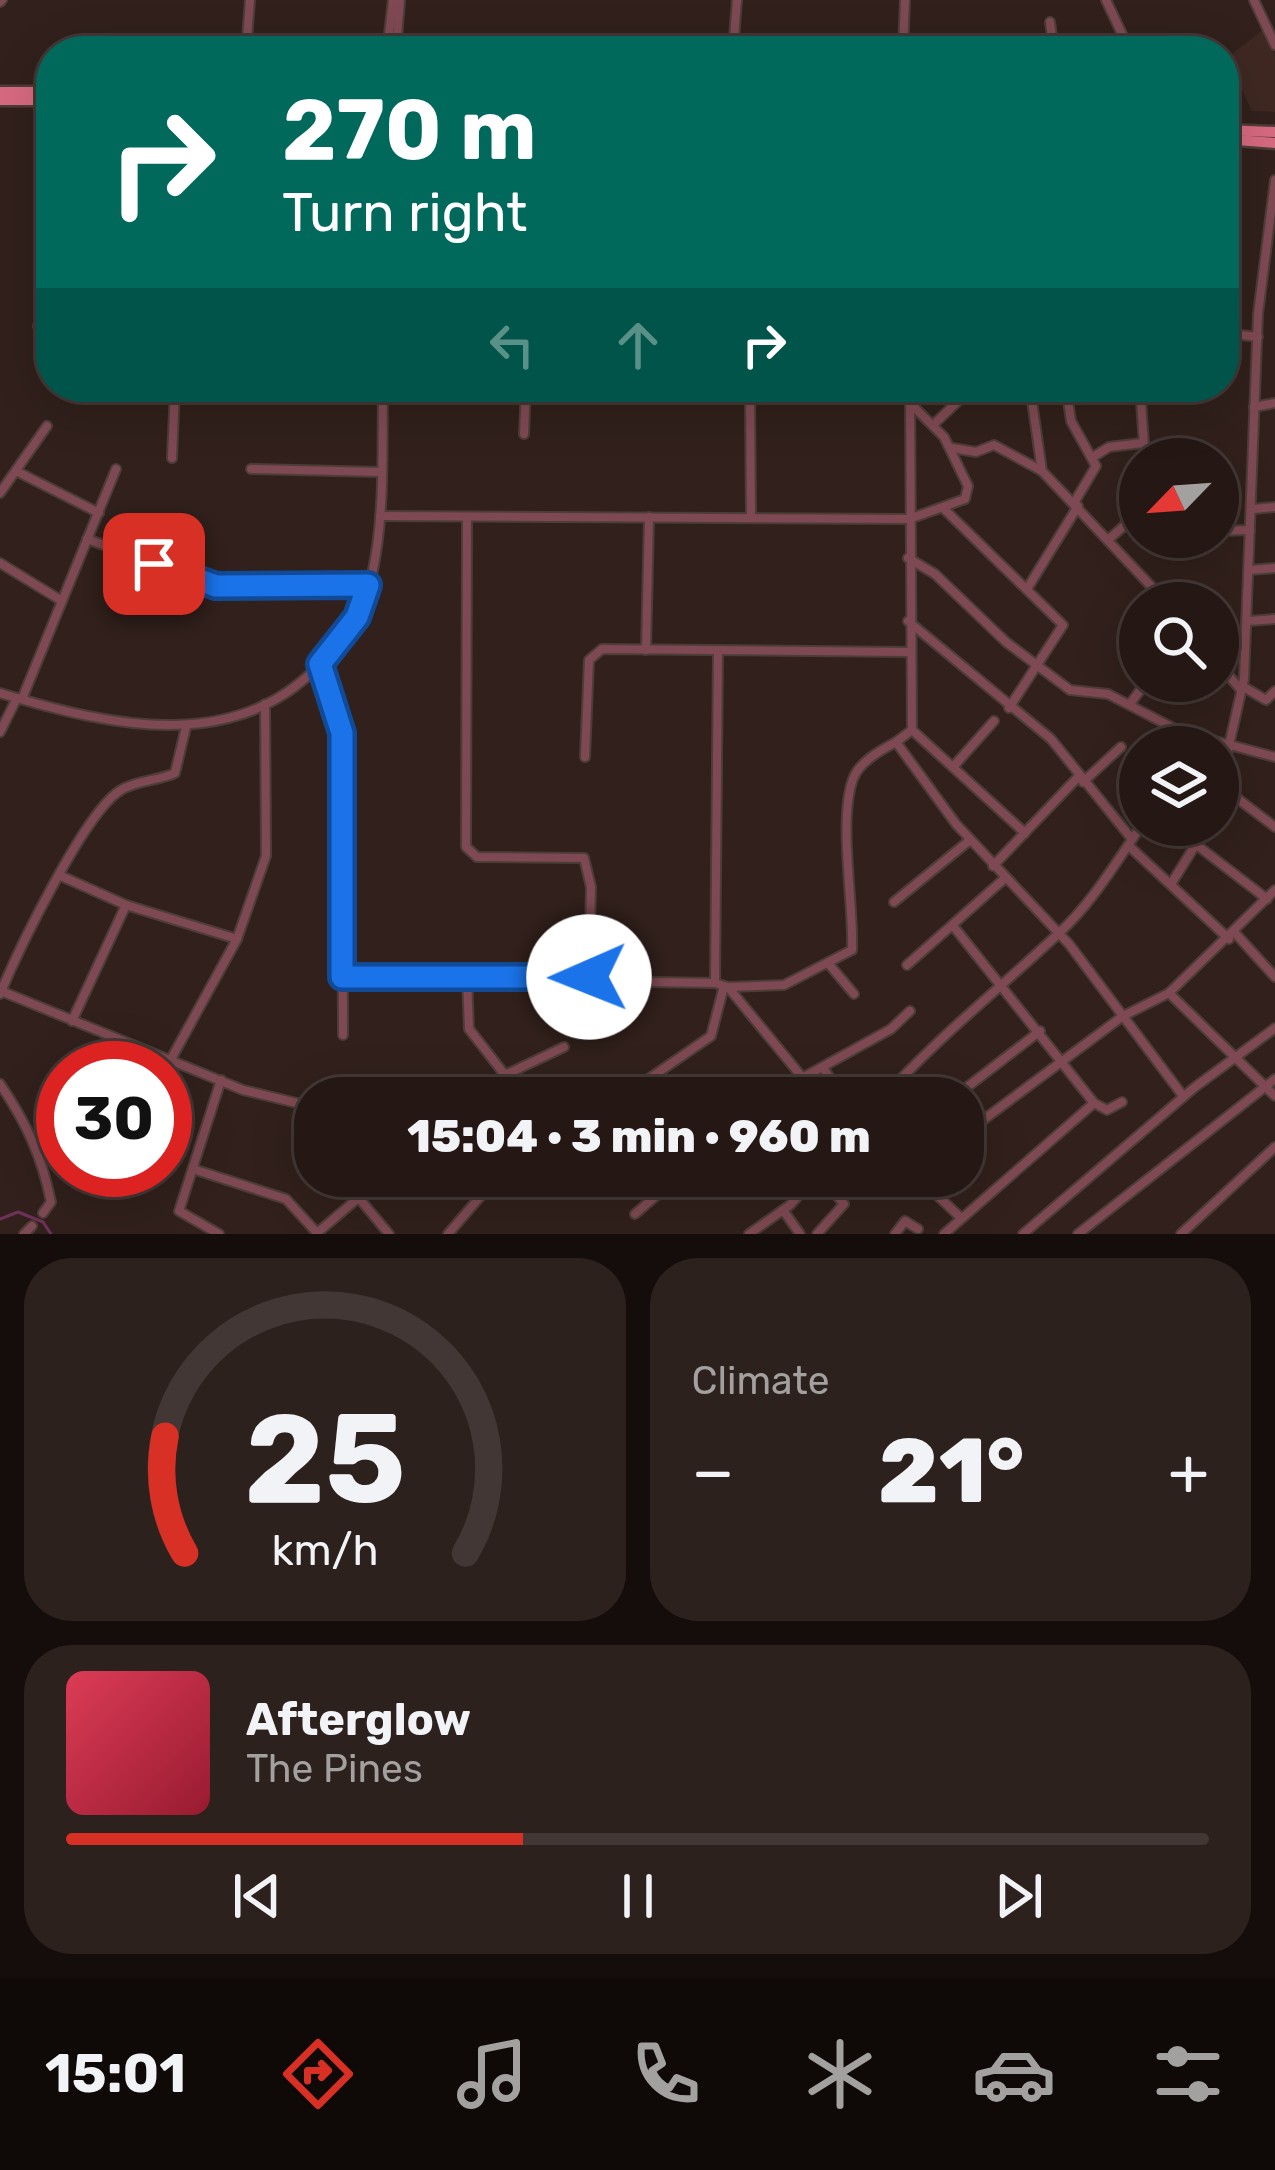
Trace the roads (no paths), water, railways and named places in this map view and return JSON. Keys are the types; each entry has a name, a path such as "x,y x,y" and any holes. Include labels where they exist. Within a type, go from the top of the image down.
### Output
{"main road":[{"path":"0,96 36,96"},
{"path":"1239,131 1275,132"},
{"path":"1239,141 1275,142"}],"street":[{"path":"247,36 250,0"},
{"path":"392,36 396,0"},
{"path":"735,36 737,0"},
{"path":"904,36 905,0"},
{"path":"1106,0 1123,36"},
{"path":"1258,2 1275,45"},
{"path":"1050,22 1052,36"},
{"path":"1235,726 1248,621 1262,276 1272,232 1275,180"},
{"path":"1262,276 1275,286"},
{"path":"1239,335 1258,337"},
{"path":"172,458 174,402"},
{"path":"0,693 105,719 186,727 226,721 265,704 320,664 357,617 368,585 380,516 383,402"},
{"path":"524,434 525,402"},
{"path":"750,402 751,517"},
{"path":"934,424 957,402"},
{"path":"1032,402 1042,471"},
{"path":"1027,589 1096,466 1071,421 1068,402"},
{"path":"1141,402 1142,438"},
{"path":"1254,407 1275,403"},
{"path":"380,516 909,519 943,508 968,493 950,448 934,424 911,404"},
{"path":"911,404 908,621 912,730 1025,833"},
{"path":"0,493 47,426"},
{"path":"950,448 976,452 994,445 1042,471 1148,582"},
{"path":"1093,457 1119,446"},
{"path":"0,732 20,698 116,469"},
{"path":"251,470 380,472"},
{"path":"16,471 99,513"},
{"path":"1253,509 1275,507"},
{"path":"943,508 1063,625 1009,708"},
{"path":"467,516 466,847 477,857 584,858 591,887 589,977"},
{"path":"646,650 649,518"},
{"path":"1109,539 1119,530"},
{"path":"1239,530 1250,530"},
{"path":"87,539 216,586 368,585"},
{"path":"908,558 935,574 1070,690 1108,694 1175,726"},
{"path":"0,562 62,601"},
{"path":"1250,570 1275,568"},
{"path":"1248,621 1275,620"},
{"path":"908,621 1051,739 1119,828"},
{"path":"651,1077 711,1036 722,985 718,651"},
{"path":"585,757 592,653 910,652"},
{"path":"320,664 342,733 343,1035"},
{"path":"1239,685 1267,700 1275,691"},
{"path":"181,1041 237,939 266,856 265,704"},
{"path":"953,767 994,721"},
{"path":"121,1041 1,992 34,917 89,823 121,790 175,773 186,727"},
{"path":"342,977 589,977 784,985 852,950 848,874 854,777 874,754 912,730"},
{"path":"896,742 970,840 1059,933 1184,1096"},
{"path":"1239,748 1275,757"},
{"path":"993,866 1081,779 1119,749"},
{"path":"1239,802 1275,826"},
{"path":"894,902 970,840"},
{"path":"903,1077 959,1017 1059,933 1129,846"},
{"path":"1134,846 1275,977"},
{"path":"984,1119 1124,1016 1168,993 1272,895 1198,846 1171,884"},
{"path":"62,876 126,905 237,939"},
{"path":"908,965 1004,879"},
{"path":"72,1021 126,905"},
{"path":"954,927 1004,983 1094,1102 1107,1110 1122,1102"},
{"path":"829,963 854,994"},
{"path":"467,978 469,1029 505,1075"},
{"path":"722,985 802,1077 891,1029 910,1011"},
{"path":"1168,993 1275,1096"},
{"path":"1023,1234 1184,1096 1275,1028"},
{"path":"980,1077 1040,1031"},
{"path":"502,1077 564,1047"},
{"path":"192,1069 294,1102"},
{"path":"824,1069 829,1077"},
{"path":"1078,1234 1275,1079"},
{"path":"219,1234 179,1211 221,1080"},
{"path":"0,1084 23,1118 49,1177 51,1202 43,1213"},
{"path":"944,1234 1094,1102"},
{"path":"1181,1234 1275,1147"},
{"path":"193,1169 286,1198 317,1233 358,1197 389,1234"},
{"path":"448,1234 477,1197"},
{"path":"635,1214 655,1197"},
{"path":"749,1234 796,1197"},
{"path":"817,1234 844,1204 838,1197"},
{"path":"939,1197 960,1217"},
{"path":"783,1210 800,1234"},
{"path":"895,1234 905,1222 918,1229"}],"waterway":[{"path":"0,1219 18,1212 43,1222 51,1234"}]}
